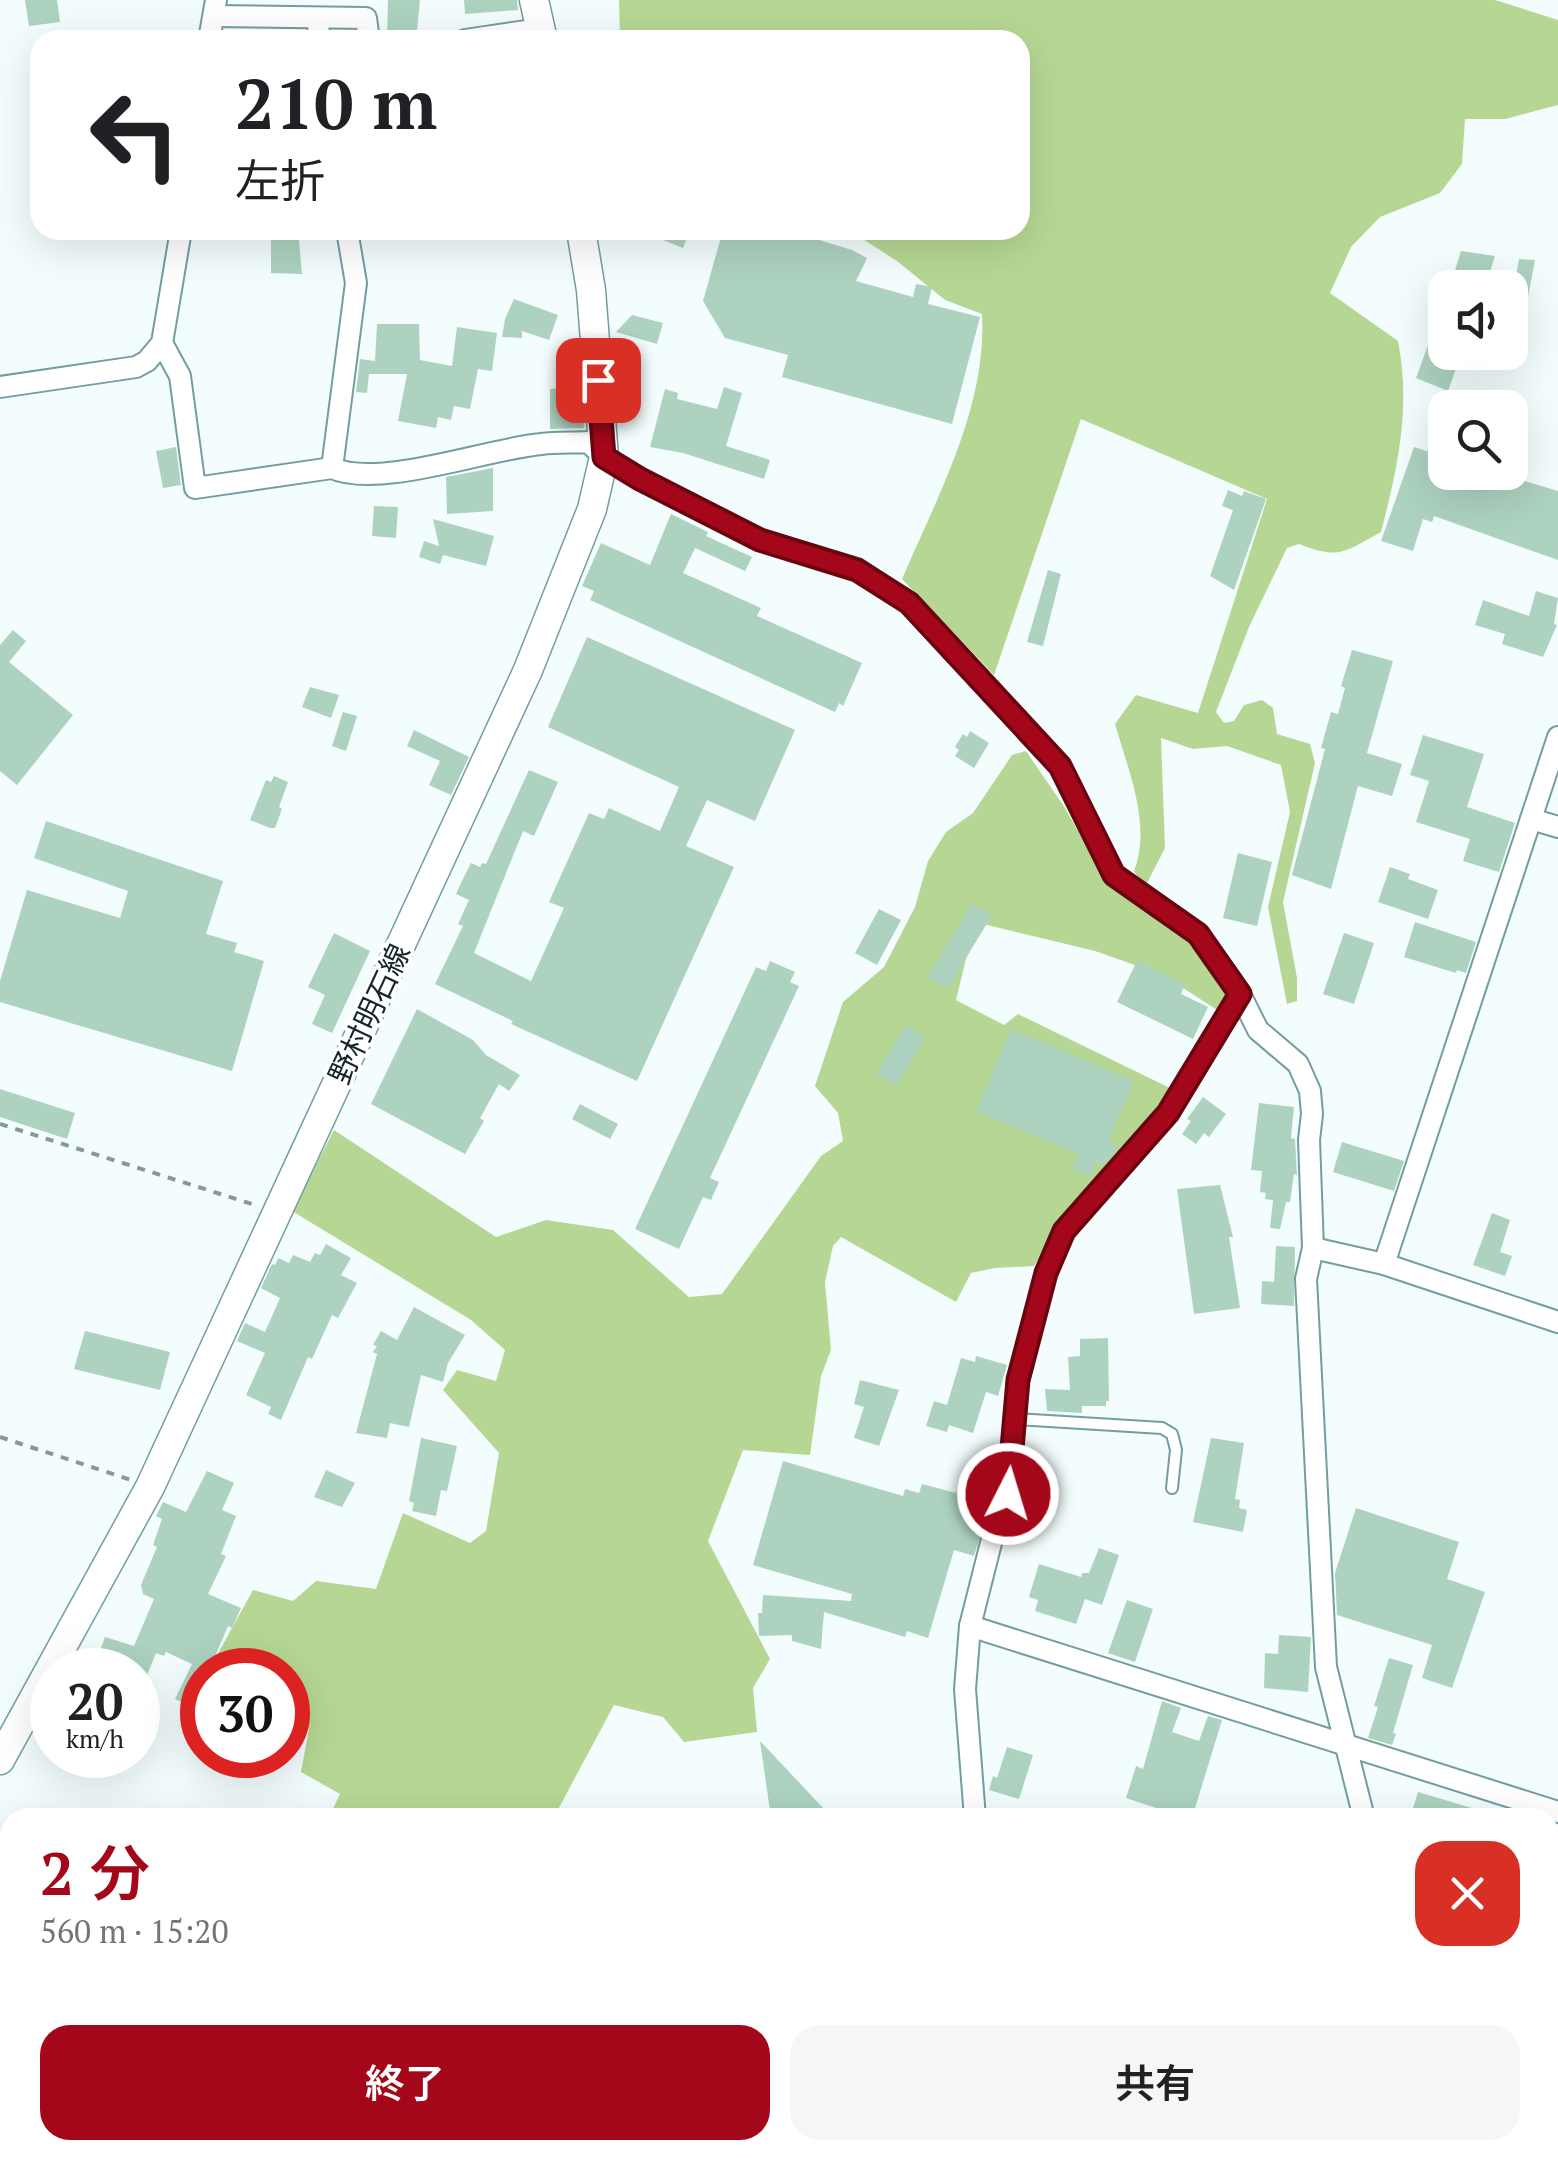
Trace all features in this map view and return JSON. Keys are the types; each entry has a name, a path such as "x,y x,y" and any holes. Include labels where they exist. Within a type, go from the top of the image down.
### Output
{"main road":[{"path":"534,0 540,30"},
{"name":"野村明石線","path":"1,1757 150,1487 528,670 592,509 604,457 591,290 583,240"}],"street":[{"path":"215,8 317,18 366,18 367,30"},
{"path":"317,18 319,30"},
{"path":"0,386 136,367 154,354 162,344 179,240"},
{"path":"332,468 356,283 349,240"},
{"path":"162,344 180,376 195,488 332,468 347,475 396,471 540,444 588,442 640,479 760,540 857,570 909,603 1060,766 1114,875 1198,934 1240,994 1258,1030 1298,1064 1310,1091 1313,1248 1306,1280 1326,1667 1361,1808"},
{"path":"1384,1264 1558,737"},
{"path":"1531,819 1558,827"},
{"path":"975,1808 965,1689 970,1626 1008,1494 1018,1380 1042,1289 1064,1231 1168,1113 1240,994"},
{"path":"1313,1248 1384,1264 1558,1322"},
{"path":"970,1626 1546,1808"}],"lane":[{"path":"1014,1419 1162,1428 1172,1434 1176,1450 1172,1488"}],"path":[{"path":"0,1124 279,1212"},
{"path":"0,1437 150,1487"}],"green space":[{"path":"619,0 1495,0 1558,20 1558,105 1505,119 1465,119 1462,164 1440,193 1380,217 1351,247 1330,293 1398,341 1402,365 1401,437 1381,532 1342,552 1324,552 1299,544 1287,548 1249,627 1216,712 1224,723 1234,721 1244,705 1262,700 1273,708 1277,734 1310,744 1315,763 1283,902 1297,978 1297,1001 1287,1004 1268,907 1290,812 1281,765 1227,746 1193,749 1161,738 1165,848 1145,887 1134,871 1139,853 1139,816 1115,724 1136,695 1198,713 1267,499 1081,419 994,675 902,579 968,417 977,383 982,314 945,300 864,240 1030,240 1030,30 620,30"},
{"path":"1026,751 1065,808 1107,882 1125,891 1169,929 1202,947 1235,993 1217,1010 1163,975 1095,951 975,922 956,1000 1004,1025 1018,1014 1172,1089 1165,1108 1067,1214 1034,1266 971,1273 956,1302 841,1237 833,1246 825,1282 831,1350 821,1376 810,1455 743,1450 708,1541 770,1659 753,1688 757,1732 684,1742 663,1717 614,1705 559,1808 333,1808 340,1794 310,1777 310,1648 221,1648 253,1590 293,1601 316,1581 376,1589 403,1513 470,1543 486,1531 499,1453 443,1390 457,1370 496,1381 505,1350 471,1320 292,1211 334,1130 496,1237 546,1220 613,1230 689,1297 722,1294 821,1156 843,1141 838,1113 815,1086 843,1002 884,967 915,907 928,861 946,832 973,813 1012,755"}],"building":[{"path":"25,0 57,0 60,22 29,26"},
{"path":"388,0 420,0 417,30 387,30"},
{"path":"464,0 517,0 518,10 465,14"},
{"path":"271,240 299,240 302,274 271,273"},
{"path":"663,240 686,240 683,248"},
{"path":"720,240 819,240 867,258 856,281 913,297 916,284 932,287 928,304 980,317 952,424 782,377 788,355 725,338 703,301"},
{"path":"1461,251 1495,256 1491,270 1455,270"},
{"path":"1519,259 1535,260 1528,297 1528,270 1517,270"},
{"path":"514,299 558,315 549,340 522,331 522,338 502,337"},
{"path":"632,315 663,323 657,344 616,332"},
{"path":"377,324 419,324 420,360 452,366 457,327 497,333 492,371 478,369 470,409 454,406 451,420 438,417 436,428 398,421 407,374 369,374 367,393 356,392 360,359 375,361"},
{"path":"1428,345 1428,370 1456,370 1448,390 1416,378"},
{"path":"561,383 575,383 575,387 581,388 584,428 550,429 550,389 561,388"},
{"path":"724,387 742,393 726,446 770,460 764,479 683,453 650,447 665,389 678,393 677,399 717,409"},
{"path":"176,447 181,485 163,488 156,451"},
{"path":"1414,447 1428,452 1428,490 1528,490 1528,482 1558,491 1558,560 1434,516 1432,522 1423,519 1413,551 1381,541"},
{"path":"493,468 493,511 447,514 446,477"},
{"path":"1228,490 1266,499 1234,590 1210,576 1233,510 1222,506"},
{"path":"374,506 398,507 396,538 372,536"},
{"path":"671,514 708,532 706,536 752,557 745,571 695,548 683,573 761,608 757,616 862,663 843,706 839,703 835,712 590,600 594,591 582,586 601,543 650,565"},
{"path":"433,519 494,536 486,566 443,555 440,564 419,557 424,541 439,546"},
{"path":"1048,570 1061,574 1043,646 1027,642"},
{"path":"1536,591 1558,598 1554,624 1557,625 1543,657 1502,644 1505,634 1475,625 1483,600 1529,616"},
{"path":"13,630 26,641 9,662 73,715 17,785 0,771 0,645"},
{"path":"587,637 795,730 755,821 707,800 686,846 734,867 637,1081 511,1024 513,1021 435,984 463,926 458,924 469,900 456,894 471,863 480,867 486,864 529,770 558,782 534,836 523,831 474,953 531,981 564,908 549,902 589,813 604,819 609,808 660,831 679,787 548,727"},
{"path":"1352,650 1393,661 1367,753 1402,764 1392,796 1358,786 1331,889 1292,875 1325,749 1321,748 1331,712 1338,714 1345,688 1341,686"},
{"path":"310,687 339,695 331,718 302,707"},
{"path":"343,712 357,716 346,751 332,746"},
{"path":"414,730 469,757 451,795 429,785 440,761 407,746"},
{"path":"970,731 989,743 974,768 955,756 959,750 955,747 963,734 967,737"},
{"path":"1423,735 1484,754 1467,807 1515,823 1499,872 1463,861 1470,839 1416,822 1429,781 1410,775"},
{"path":"274,776 288,782 275,828 270,828 250,820 266,780 271,782"},
{"path":"46,821 223,881 206,934 237,943 234,952 264,961 232,1071 0,1002 0,981 27,890 120,918 128,891 34,858"},
{"path":"1238,853 1272,862 1257,926 1223,918"},
{"path":"1390,867 1410,874 1408,879 1438,890 1428,919 1378,902"},
{"path":"972,904 992,915 948,988 927,977"},
{"path":"879,909 901,920 877,965 855,953"},
{"path":"1415,922 1476,942 1466,973 1404,957"},
{"path":"334,933 370,951 332,1033 312,1024 325,995 308,987"},
{"path":"1344,933 1374,943 1354,1004 1323,994"},
{"path":"770,961 795,972 790,982 799,986 710,1178 719,1182 711,1200 703,1197 679,1249 635,1229 756,967 766,971"},
{"path":"1137,961 1185,984 1181,994 1208,1007 1193,1039 1117,1002"},
{"path":"417,1009 473,1040 486,1055 520,1075 509,1091 499,1084 465,1154 371,1104"},
{"path":"906,1025 925,1038 896,1086 876,1074"},
{"path":"1011,1029 1134,1081 1108,1141 1118,1149 1103,1166 1095,1163 1091,1176 1073,1170 1078,1154 976,1111"},
{"path":"0,1089 75,1113 67,1139 0,1117"},
{"path":"1203,1097 1226,1114 1209,1137 1204,1133 1196,1144 1182,1134 1191,1121 1187,1119"},
{"path":"1259,1103 1294,1107 1291,1138 1295,1139 1297,1175 1294,1174 1290,1202 1286,1202 1280,1229 1270,1228 1273,1200 1265,1199 1266,1193 1260,1192 1262,1171 1251,1170"},
{"path":"580,1104 618,1124 610,1139 572,1119"},
{"path":"1342,1142 1404,1161 1394,1191 1333,1172"},
{"path":"1220,1185 1233,1237 1229,1237 1240,1308 1194,1314 1177,1189"},
{"path":"1492,1213 1510,1220 1500,1252 1512,1256 1505,1276 1473,1265"},
{"path":"326,1244 351,1258 341,1275 357,1283 338,1318 332,1315 312,1359 308,1357 281,1420 268,1414 271,1407 246,1395 265,1353 237,1341 245,1323 265,1332 280,1298 261,1288 272,1264 278,1258 289,1263 293,1255 310,1262"},
{"path":"1276,1246 1295,1247 1294,1306 1261,1304 1262,1281 1274,1282"},
{"path":"414,1307 465,1335 448,1363 443,1382 421,1375 409,1427 390,1423 387,1438 356,1433 377,1354 373,1352 377,1346 373,1345 381,1331 397,1340"},
{"path":"85,1331 170,1352 160,1390 74,1369"},
{"path":"1108,1338 1106,1406 1082,1406 1082,1413 1047,1411 1045,1389 1070,1390 1068,1357 1080,1356 1080,1339"},
{"path":"976,1356 1007,1365 998,1396 986,1392 973,1433 949,1425 947,1432 926,1426 934,1401 947,1405 961,1358 975,1362"},
{"path":"860,1380 899,1390 879,1446 854,1438 864,1407 854,1404"},
{"path":"421,1438 457,1446 447,1491 441,1490 436,1516 412,1511 414,1503 409,1501"},
{"path":"1211,1438 1244,1443 1235,1499 1240,1500 1239,1508 1247,1510 1243,1532 1193,1522"},
{"path":"783,1461 903,1496 905,1489 919,1493 922,1484 956,1493 958,1487 971,1491 967,1505 988,1511 974,1556 954,1550 928,1638 907,1631 905,1637 824,1612 821,1649 792,1641 792,1635 759,1636 758,1613 762,1613 763,1595 851,1601 852,1594 753,1565"},
{"path":"326,1470 355,1483 342,1507 314,1497"},
{"path":"207,1471 234,1483 222,1510 236,1516 221,1554 226,1556 208,1594 241,1608 232,1628 228,1626 218,1648 180,1648 180,1658 166,1652 160,1654 160,1648 101,1648 105,1637 134,1646 154,1599 143,1594 141,1585 157,1547 153,1545 162,1519 156,1516 163,1502 186,1512"},
{"path":"1356,1508 1459,1542 1447,1579 1485,1592 1452,1688 1422,1678 1432,1645 1337,1615 1335,1573"},
{"path":"1099,1548 1119,1555 1102,1605 1085,1599 1076,1624 1035,1611 1038,1600 1029,1597 1039,1564 1081,1577 1082,1573 1089,1573"},
{"path":"1127,1600 1153,1609 1135,1662 1108,1653"},
{"path":"1279,1635 1311,1637 1308,1692 1264,1688 1265,1653 1278,1654"},
{"path":"1389,1658 1413,1665 1392,1745 1368,1738"},
{"path":"1162,1701 1181,1708 1172,1732 1199,1741 1208,1716 1222,1720 1195,1808 1156,1808 1126,1798 1136,1766 1143,1769"},
{"path":"760,1741 823,1808 770,1808"},
{"path":"1007,1747 1033,1755 1019,1799 989,1790"},
{"path":"1418,1792 1472,1808 1413,1808"}],"route":[{"path":"598,380 604,457 760,540 857,570 909,603 1060,766 1114,875 1198,934 1240,994 1168,1113 1064,1231 1046,1273 1018,1380 1008,1494"}]}
